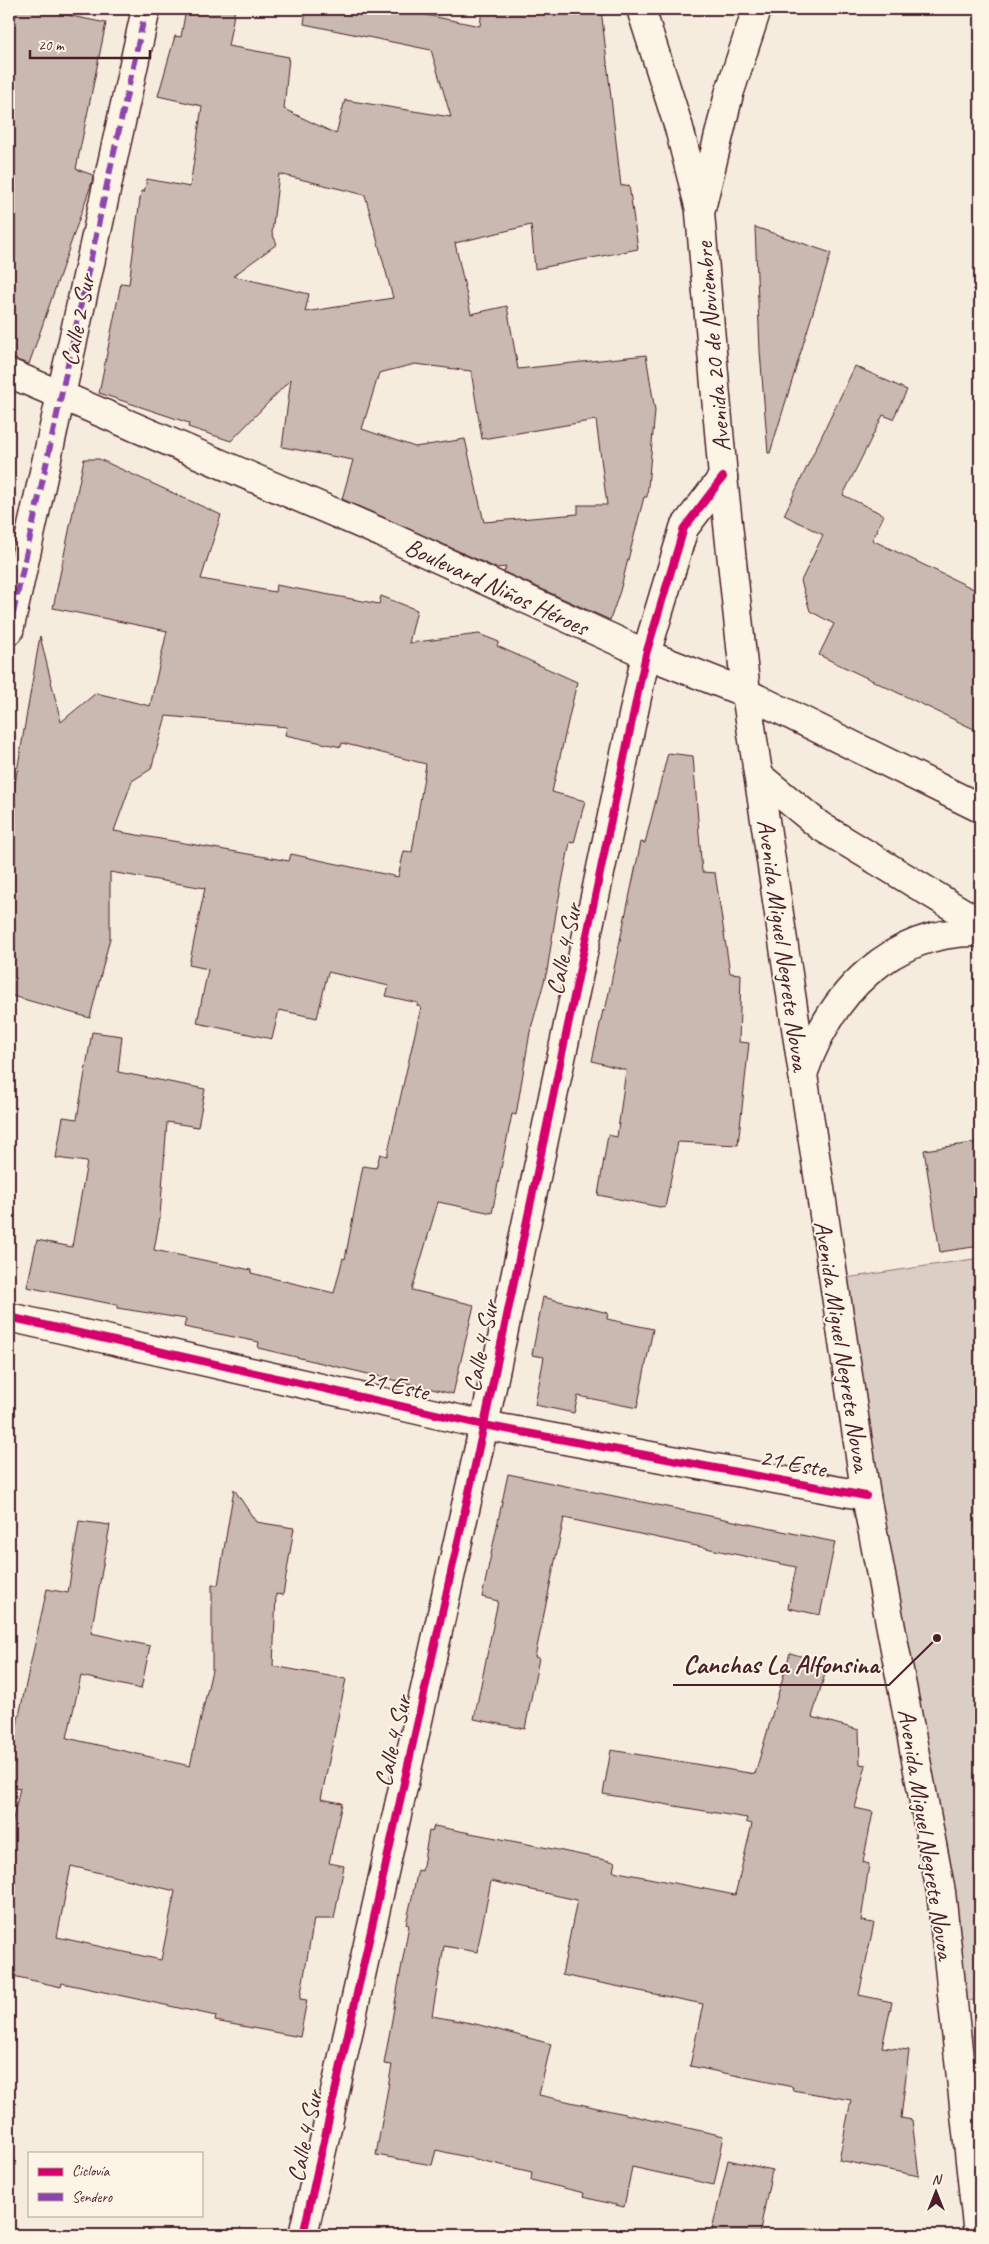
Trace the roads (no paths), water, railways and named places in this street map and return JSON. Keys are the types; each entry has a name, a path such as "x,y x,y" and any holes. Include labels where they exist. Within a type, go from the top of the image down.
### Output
{"main road":[{"name":"Calle 2 Sur","path":"9,631 62,396 91,251 146,9"},
{"path":"641,9 679,128 700,213"},
{"name":"Avenida 20 de Noviembre","path":"746,693 723,477 700,213 729,94 757,9"},
{"name":"Boulevard Niños Héroes","path":"9,373 382,533 646,654 746,693 980,808"},
{"name":"Calle 4 Sur","path":"303,2235 484,1424 646,654 684,528 723,477"},
{"name":"Avenida Miguel Negrete Novoa","path":"746,693 866,1496 941,1892 978,2235"},
{"path":"758,776 820,826 980,923"},
{"path":"802,1077 812,1047 827,1019 846,994 868,972 891,956 916,944 941,936 980,932"},
{"name":"21 Este","path":"9,1317 484,1424 866,1496"}],"place":[{"name":"Canchas La Alfonsina","path":"937,1638"}]}
